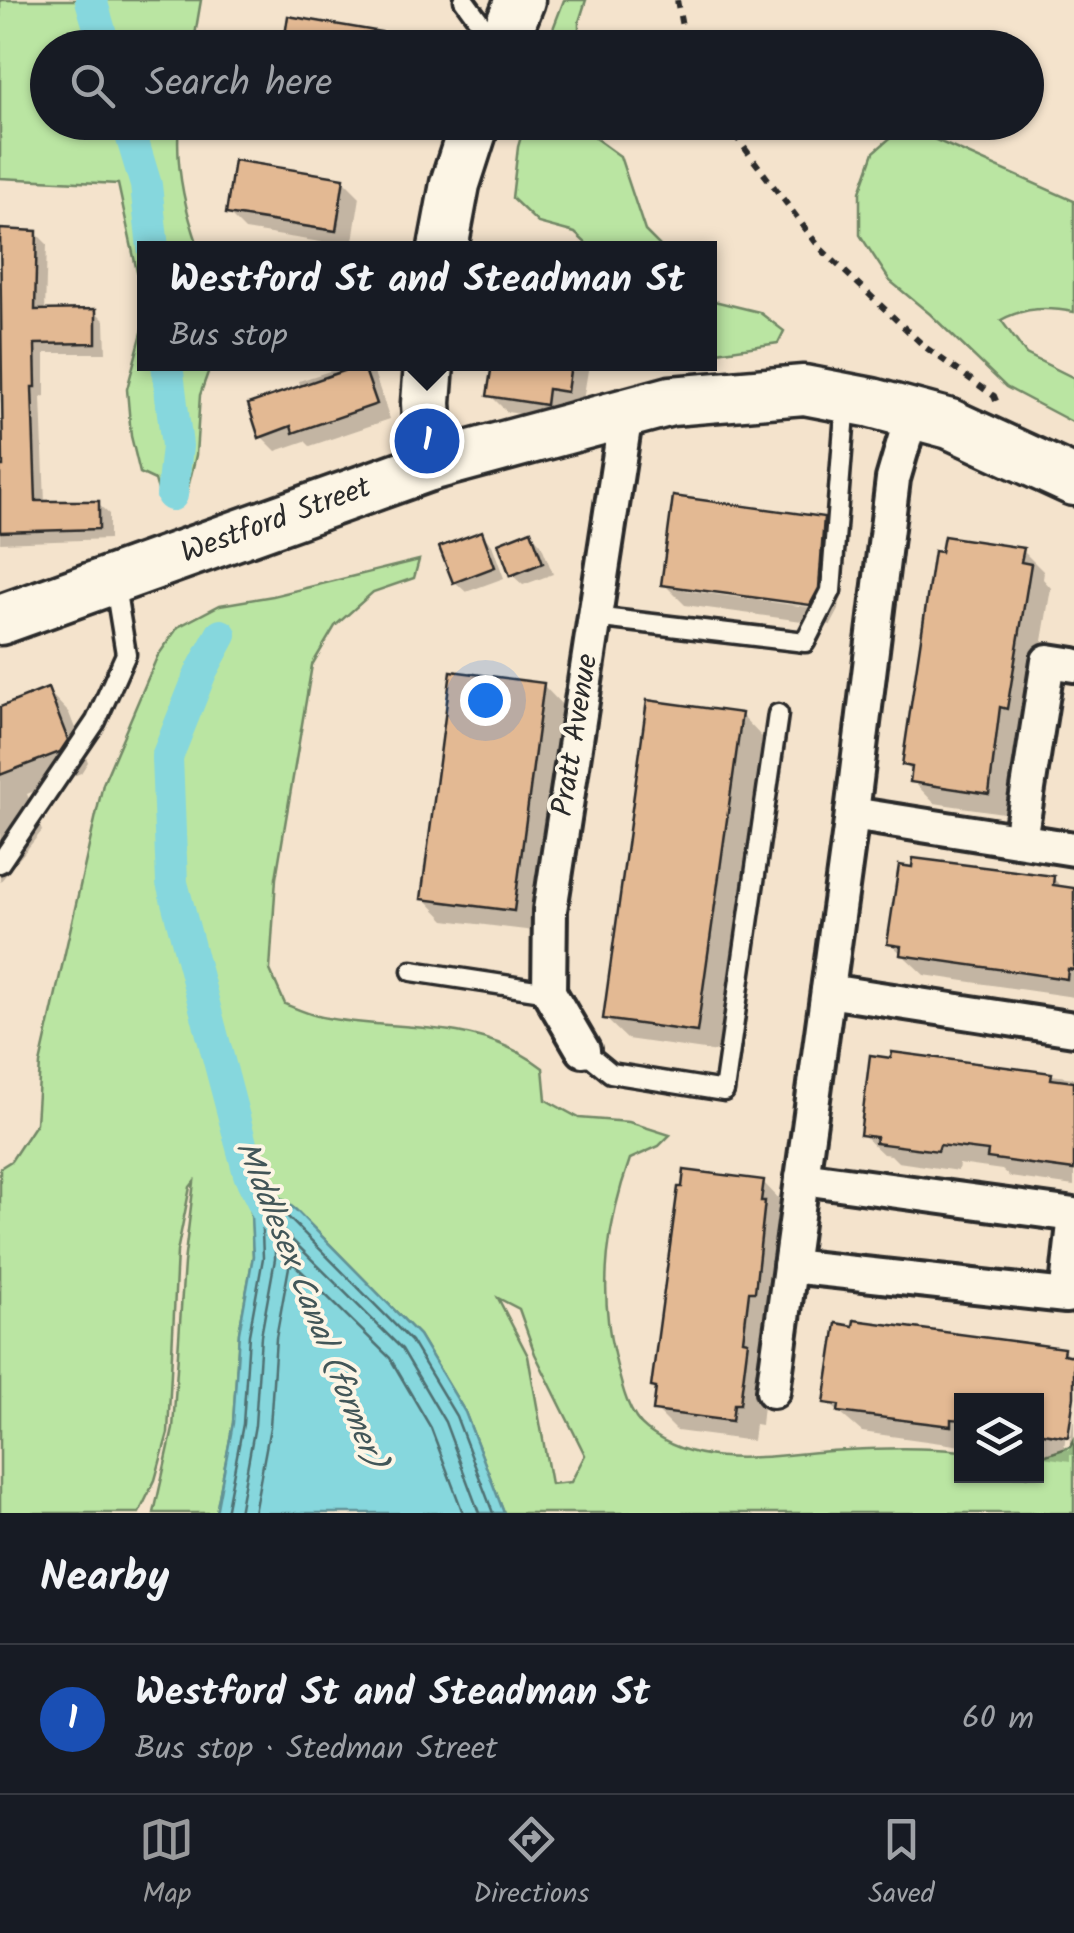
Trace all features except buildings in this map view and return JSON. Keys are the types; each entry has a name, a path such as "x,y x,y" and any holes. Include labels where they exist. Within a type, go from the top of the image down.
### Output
{"main road":[{"path":"508,30 520,0"},
{"path":"444,241 454,184 469,140"},
{"path":"428,371 426,404 430,466"},
{"name":"Westford Street","path":"0,620 430,466 671,401 804,390 846,398 950,424 1074,481"}],"street":[{"name":"Pratt Avenue","path":"549,992 550,910 626,414"},
{"path":"773,1391 852,814 893,479 912,414"},
{"path":"1020,840 1048,661 1074,665"},
{"path":"852,814 1074,848"},
{"path":"828,991 1074,1029"},
{"path":"549,992 583,1050"},
{"path":"802,1178 1074,1215"},
{"path":"790,1266 1066,1296 1074,1224"}],"lane":[{"path":"464,0 486,30"},
{"path":"594,617 805,642 831,592 846,398"},
{"path":"0,863 96,721 126,654 114,579"},
{"path":"583,1050 611,1073 724,1091 778,714"},
{"path":"412,971 549,992"}],"path":[{"path":"677,0 683,30"},
{"path":"739,140 820,248 925,347 994,396 1027,459"}],"green space":[{"path":"0,0 201,0 196,30 30,30 30,140 178,140 182,186 197,241 137,241 137,272 118,184 0,178"},
{"path":"564,0 586,0 579,30 553,30"},
{"path":"520,140 598,140 620,156 645,231 655,241 584,241 575,233 538,223 512,198"},
{"path":"888,140 936,140 1074,201 1074,312 1037,309 1001,320 1026,354 1074,378 1074,423 1006,387 890,281 860,235 860,192 874,152"},
{"path":"717,302 759,312 784,331 778,343 717,352"},
{"path":"137,351 137,371 209,371 200,395 196,455 185,500 160,497 155,480 140,473 131,436 127,389"},
{"path":"419,560 414,578 373,592 335,626 312,665 276,878 270,970 285,1004 322,1017 436,1029 491,1040 543,1068 546,1100 579,1118 629,1122 670,1135 659,1146 630,1159 616,1206 608,1255 609,1329 625,1395 640,1423 670,1444 719,1457 890,1448 954,1450 954,1483 1044,1483 1044,1456 1070,1447 1074,1440 1074,1513 504,1513 465,1412 419,1335 296,1210 250,1175 253,1256 239,1333 233,1423 216,1513 154,1513 173,1429 184,1263 194,1182 177,1252 168,1433 155,1480 139,1513 0,1513 0,1168 11,1161 36,1123 40,1064 103,784 157,657 178,627 220,605","holes":["498,1298 519,1309 535,1354 585,1455 571,1482 551,1484 528,1356"]}],"water":[{"path":"249,1174 296,1210 419,1335 465,1412 504,1513 216,1513 233,1423 239,1333 253,1256"}],"waterway":[{"name":"MIddlesex Canal (former)","path":"91,0 100,30"},
{"name":"MIddlesex Canal (former)","path":"132,140 146,185 152,241"},
{"name":"MIddlesex Canal (former)","path":"168,371 177,446 172,495"},
{"name":"MIddlesex Canal (former)","path":"221,635 201,672 167,757 172,883 249,1174 269,1214"}],"place":[{"name":"Westford St and Steadman St","path":"427,441"}]}
